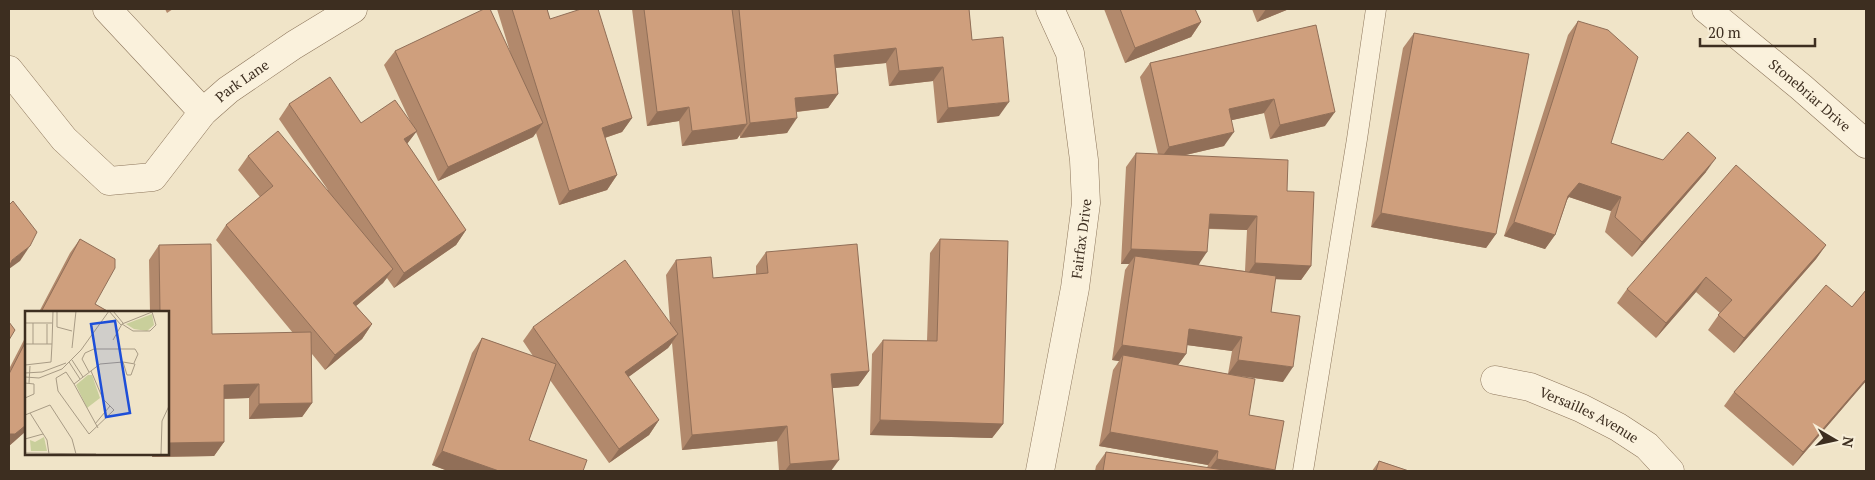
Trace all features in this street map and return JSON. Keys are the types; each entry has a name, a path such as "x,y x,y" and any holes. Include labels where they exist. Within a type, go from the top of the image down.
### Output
{"street":[{"path":"107,9 203,112"},
{"name":"Park Lane","path":"9,70 64,139 109,181 153,178 203,112 228,90 294,45 353,9"},
{"name":"Fairfax Drive","path":"1040,471 1076,288 1086,203 1084,160 1070,53 1050,9"},
{"name":"Stonebriar Drive","path":"1706,9 1801,87 1866,144"},
{"name":"Versailles Avenue","path":"1495,380 1530,388 1581,408 1618,427 1647,446 1670,471"}],"lane":[{"path":"1303,471 1357,139 1376,9"}],"building":[{"path":"484,9 490,9 543,123 448,167 395,51"},
{"path":"512,9 547,9 550,19 581,9 598,9 632,118 602,128 617,175 569,191"},
{"path":"644,9 732,9 747,124 692,131 689,107 657,112"},
{"path":"739,9 969,9 972,40 1003,37 1009,102 948,108 943,67 899,71 896,48 834,55 838,94 795,98 797,118 750,123"},
{"path":"1120,9 1195,9 1201,22 1135,48"},
{"path":"1578,21 1608,30 1638,57 1611,143 1663,160 1688,132 1716,158 1642,242 1615,217 1621,197 1579,183 1568,196 1555,235 1514,222"},
{"path":"1316,25 1335,112 1280,125 1274,99 1229,109 1234,132 1169,147 1150,63"},
{"path":"1414,33 1529,54 1496,234 1381,213"},
{"path":"330,77 361,123 395,100 417,131 404,139 466,230 404,273 289,104"},
{"path":"278,131 393,269 353,303 372,324 335,355 226,225 273,186 248,156"},
{"path":"1136,153 1288,160 1287,191 1314,192 1311,266 1255,263 1257,216 1210,214 1207,252 1131,249"},
{"path":"1736,165 1826,245 1744,338 1718,315 1732,300 1706,277 1666,323 1627,289"},
{"path":"13,201 37,232 30,246 12,260 9,267 9,205"},
{"path":"80,239 115,259 115,268 95,304 107,311 42,311"},
{"path":"940,239 1008,241 1003,424 880,420 883,340 937,341"},
{"path":"211,244 212,334 311,332 312,403 259,404 259,384 224,385 224,442 169,443 169,311 160,311 159,245"},
{"path":"857,244 869,371 831,374 839,460 790,464 787,426 692,435 676,260 711,257 713,278 768,273 766,252"},
{"path":"1135,256 1276,276 1271,312 1300,316 1293,367 1238,360 1242,337 1189,329 1186,354 1122,345"},
{"path":"625,260 678,334 625,372 659,420 619,449 533,327"},
{"path":"1826,285 1852,307 1866,290 1866,379 1803,452 1734,392"},
{"path":"9,322 15,330 9,340"},
{"path":"482,338 556,364 529,440 587,460 583,471 499,471 442,451"},
{"path":"25,343 25,426 15,434 9,434 9,374"},
{"path":"1123,355 1255,379 1249,415 1284,421 1275,470 1217,459 1218,451 1110,432"},
{"path":"1106,452 1230,471 1103,471"},
{"path":"1379,461 1409,471 1376,471"}]}
